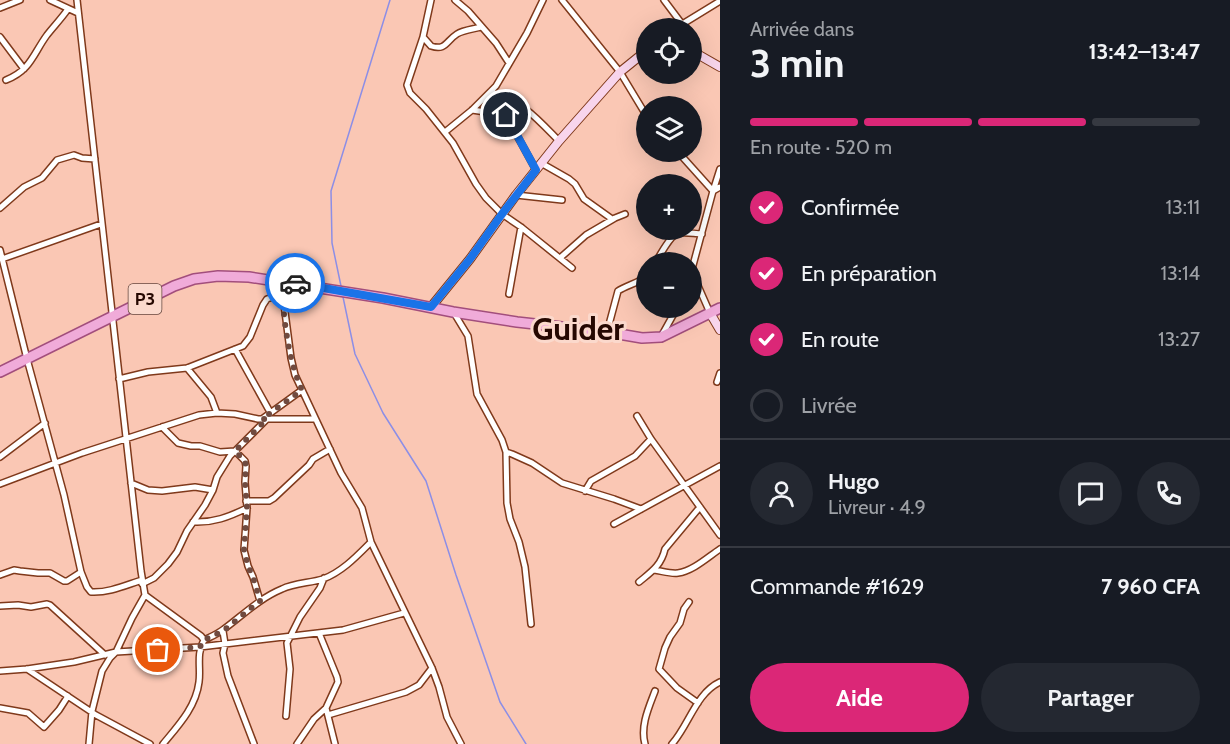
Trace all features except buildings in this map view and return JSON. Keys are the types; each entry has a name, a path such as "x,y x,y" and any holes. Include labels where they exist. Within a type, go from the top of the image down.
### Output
{"main road":[{"name":"P3","path":"0,372 154,295 194,279 218,276 249,277 431,307"},
{"path":"431,307 517,322 642,338 661,337 720,308"}],"street":[{"path":"0,8 20,0"},
{"path":"50,0 78,13"},
{"path":"76,0 145,595 116,652 102,671 92,711 89,744"},
{"path":"431,0 423,37 407,85 410,93 453,143 486,198 502,214 572,268"},
{"path":"455,0 468,11 496,43 509,63"},
{"path":"445,132 496,86 543,0"},
{"path":"562,0 620,72 636,99"},
{"path":"664,0 677,18"},
{"path":"691,18 720,1"},
{"path":"6,80 32,62 43,41 68,9"},
{"path":"423,37 428,44 438,48 447,44 457,34 481,27"},
{"path":"0,37 24,69"},
{"path":"702,57 720,67"},
{"path":"431,307 470,259 538,166 620,72 636,59"},
{"path":"492,90 538,166 569,179 584,199 612,219"},
{"path":"496,98 503,97 527,110 559,141"},
{"path":"472,110 506,115"},
{"path":"0,208 3,202 24,187 42,178 57,160 74,155 95,159"},
{"path":"687,162 713,191"},
{"path":"702,234 720,169"},
{"path":"713,191 720,187"},
{"path":"516,195 561,200"},
{"path":"560,258 586,235 625,214"},
{"path":"1,259 101,224"},
{"path":"509,294 521,227"},
{"path":"661,252 670,240"},
{"path":"0,250 64,495 81,572 91,592 142,582 153,578 168,564 213,490 230,456 270,412 302,390"},
{"path":"281,281 295,375 341,473 362,508 372,542 432,668 447,717 460,744"},
{"path":"607,332 618,291 636,283"},
{"path":"119,379 187,368 243,346 250,337 263,305 267,300 282,294"},
{"path":"702,294 720,330"},
{"path":"453,312 468,336 477,394 506,452 507,503 525,567 531,624"},
{"path":"661,337 671,318"},
{"path":"236,349 270,412"},
{"path":"187,368 211,397 217,413"},
{"path":"717,382 720,373"},
{"path":"0,484 126,438 195,416 217,413 265,419 315,419"},
{"path":"637,416 720,535"},
{"path":"0,456 45,423"},
{"path":"162,427 178,444 200,446 220,452 235,451"},
{"path":"585,491 591,481 635,456 651,439"},
{"path":"246,501 269,501 274,498 313,459 330,449"},
{"path":"235,451 246,463 247,508 244,550 260,601"},
{"path":"506,452 532,463 562,483 641,509"},
{"path":"614,524 720,466"},
{"path":"131,483 148,490 162,491 195,487 213,490"},
{"path":"639,582 654,570 665,549 700,507"},
{"path":"193,522 227,518 247,508"},
{"path":"163,744 195,699 199,682 200,647 204,640 223,631 260,601 282,589 334,574 372,542"},
{"path":"654,570 680,573 720,549"},
{"path":"0,575 14,570 50,573 67,581 81,572"},
{"path":"286,716 290,669 287,643 324,578"},
{"path":"145,595 204,640"},
{"path":"689,602 665,648 659,669 677,688 698,703"},
{"path":"0,606 50,605 105,655"},
{"path":"0,671 74,662 116,652 200,647 343,630 404,613"},
{"path":"223,631 228,676 254,744"},
{"path":"297,744 314,719 326,708 338,682 319,633"},
{"path":"328,715 406,692 420,685 432,668"},
{"path":"27,669 92,711 150,744"},
{"path":"672,744 698,703 710,689 720,682"},
{"path":"645,744 645,722 655,691"},
{"path":"0,708 28,713 44,727 68,696"},
{"path":"326,708 335,744"}],"waterway":[{"path":"341,286 332,243 331,191 390,0"},
{"path":"343,297 355,354 383,413 426,481 500,702 526,744"}],"way so far":[{"path":"158,650 200,647 204,640 223,631 260,601 244,550 247,508 246,466 245,461 235,451 267,419 262,419 302,390 291,358 281,281 295,283"}],"district":[{"name":"Guider","path":"578,329"}],"route":[{"path":"295,283 431,307 536,170 506,115"}]}
